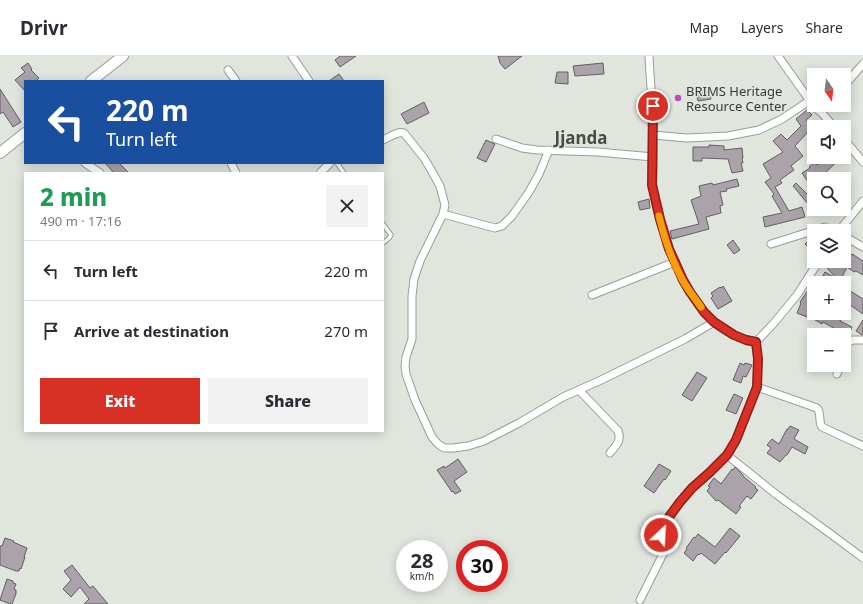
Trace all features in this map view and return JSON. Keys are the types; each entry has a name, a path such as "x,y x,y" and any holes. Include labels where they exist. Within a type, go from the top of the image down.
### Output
{"main road":[{"path":"92,80 123,56"},
{"path":"0,153 24,134"}],"street":[{"path":"292,56 308,80"},
{"path":"649,56 650,84 653,106 652,185 655,202 669,249 683,280 704,312 714,322 734,335 756,342"},
{"path":"778,56 807,96"},
{"path":"851,78 863,64"},
{"path":"228,70 235,80"},
{"path":"653,135 687,138 728,136 759,130 782,119 807,102"},
{"path":"821,112 828,120"},
{"path":"384,140 398,132 404,134 424,158 440,186 445,205 443,214 420,261 414,279 412,296 412,339 406,356 405,366 406,374 415,400 432,436 438,444 444,448 468,446 484,441 563,397 685,339 714,322"},
{"path":"496,139 522,148 536,150 591,152 653,157"},
{"path":"851,148 863,162"},
{"path":"443,214 495,228 502,226 512,216 529,192 539,174 549,150"},
{"path":"86,164 98,172"},
{"path":"321,172 329,164"},
{"path":"845,224 863,202"},
{"path":"771,244 807,233"},
{"path":"851,240 863,247"},
{"path":"592,295 675,262"},
{"path":"756,342 797,295 814,268"},
{"path":"851,341 863,340"},
{"path":"640,600 663,554 664,547 661,531 666,521 692,488 727,455 736,440 757,387 758,359 756,342"},
{"path":"757,387 817,408 819,412 820,425 822,427 863,446"},
{"path":"579,390 618,431 620,436 619,440 610,453"},
{"path":"727,455 777,495 863,558"}],"lane":[{"path":"384,225 391,235 384,242"}],"building":[{"path":"340,56 356,56 340,67 335,60"},
{"path":"498,56 522,56 505,69 500,63"},
{"path":"28,63 32,69 31,70 39,78 37,80 24,80 24,90 15,80 25,72 21,68"},
{"path":"603,63 604,74 575,76 573,66"},
{"path":"557,72 568,72 568,84 555,83"},
{"path":"339,74 343,80 330,80"},
{"path":"0,89 21,122 13,127 3,112 0,114"},
{"path":"709,91 711,99 698,101 696,93"},
{"path":"424,102 429,113 407,124 401,114"},
{"path":"807,110 807,112 812,115 806,120 807,133 795,146 803,156 791,166 794,170 780,180 782,183 775,187 789,211 802,207 805,217 765,227 763,217 782,213 772,196 774,194 765,182 771,178 763,164 783,152 773,141 781,134 787,140 801,126 796,119"},
{"path":"486,140 495,144 486,162 477,158"},
{"path":"709,145 724,146 724,150 742,148 743,163 741,163 743,171 732,173 728,159 702,158 702,161 693,161 693,147 709,147"},
{"path":"106,164 120,164 128,172 113,172"},
{"path":"813,164 835,164 826,172 807,172 807,180 802,173 810,168 809,167"},
{"path":"737,179 739,186 720,192 723,205 720,206 721,213 706,217 709,229 672,239 670,231 699,224 691,200 701,196 699,186 712,183 713,185"},
{"path":"796,183 807,194 807,203 793,186"},
{"path":"649,199 650,208 640,210 638,202"},
{"path":"733,240 740,250 734,254 727,245"},
{"path":"852,254 863,261 863,275 848,268 851,268"},
{"path":"827,268 846,268 842,276 834,276"},
{"path":"825,272 832,276 823,276"},
{"path":"723,286 732,301 718,309 711,298 713,296 711,293"},
{"path":"851,291 863,299 863,314 851,306"},
{"path":"807,292 807,317 797,313 801,303 800,302"},
{"path":"815,320 841,320 852,327 851,329 851,328 834,328 823,322 822,324"},
{"path":"863,320 863,335 862,335 856,331"},
{"path":"740,363 744,365 745,363 752,365 746,377 743,376 741,383 733,380"},
{"path":"697,372 707,378 692,401 682,395"},
{"path":"734,394 743,398 736,414 726,410"},
{"path":"790,426 799,430 794,439 808,447 805,454 792,447 780,462 767,453 771,448 767,445 772,439 779,444"},
{"path":"458,459 467,472 454,481 461,491 455,494 437,470 444,466 445,468"},
{"path":"659,464 671,471 654,493 644,486"},
{"path":"735,467 758,490 751,499 747,496 739,506 741,507 736,514 718,500 716,501 707,491 710,487 708,486 714,478 721,484"},
{"path":"730,528 740,536 715,564 701,553 699,555 698,554 693,561 684,553 694,537 695,538 698,534 715,547"},
{"path":"5,538 27,548 21,569 20,568 19,571 0,565 0,546 2,546"},
{"path":"72,565 90,588 93,586 108,604 84,604 89,599 80,587 71,597 63,589 71,580 64,571"},
{"path":"7,579 16,584 14,589 16,590 16,594 12,604 0,600"}],"slow traffic":[{"path":"659,216 669,249 683,280 701,307"}],"place":[{"name":"BRIMS Heritage Resource Center","path":"678,98"}],"district":[{"name":"Jjanda","path":"581,138"}],"route":[{"path":"653,106 652,185 655,202 669,249 683,280 704,312 714,322 734,335 756,342 758,359 757,387 736,440 727,455 692,488 680,502 666,521 661,531 661,535"}]}
